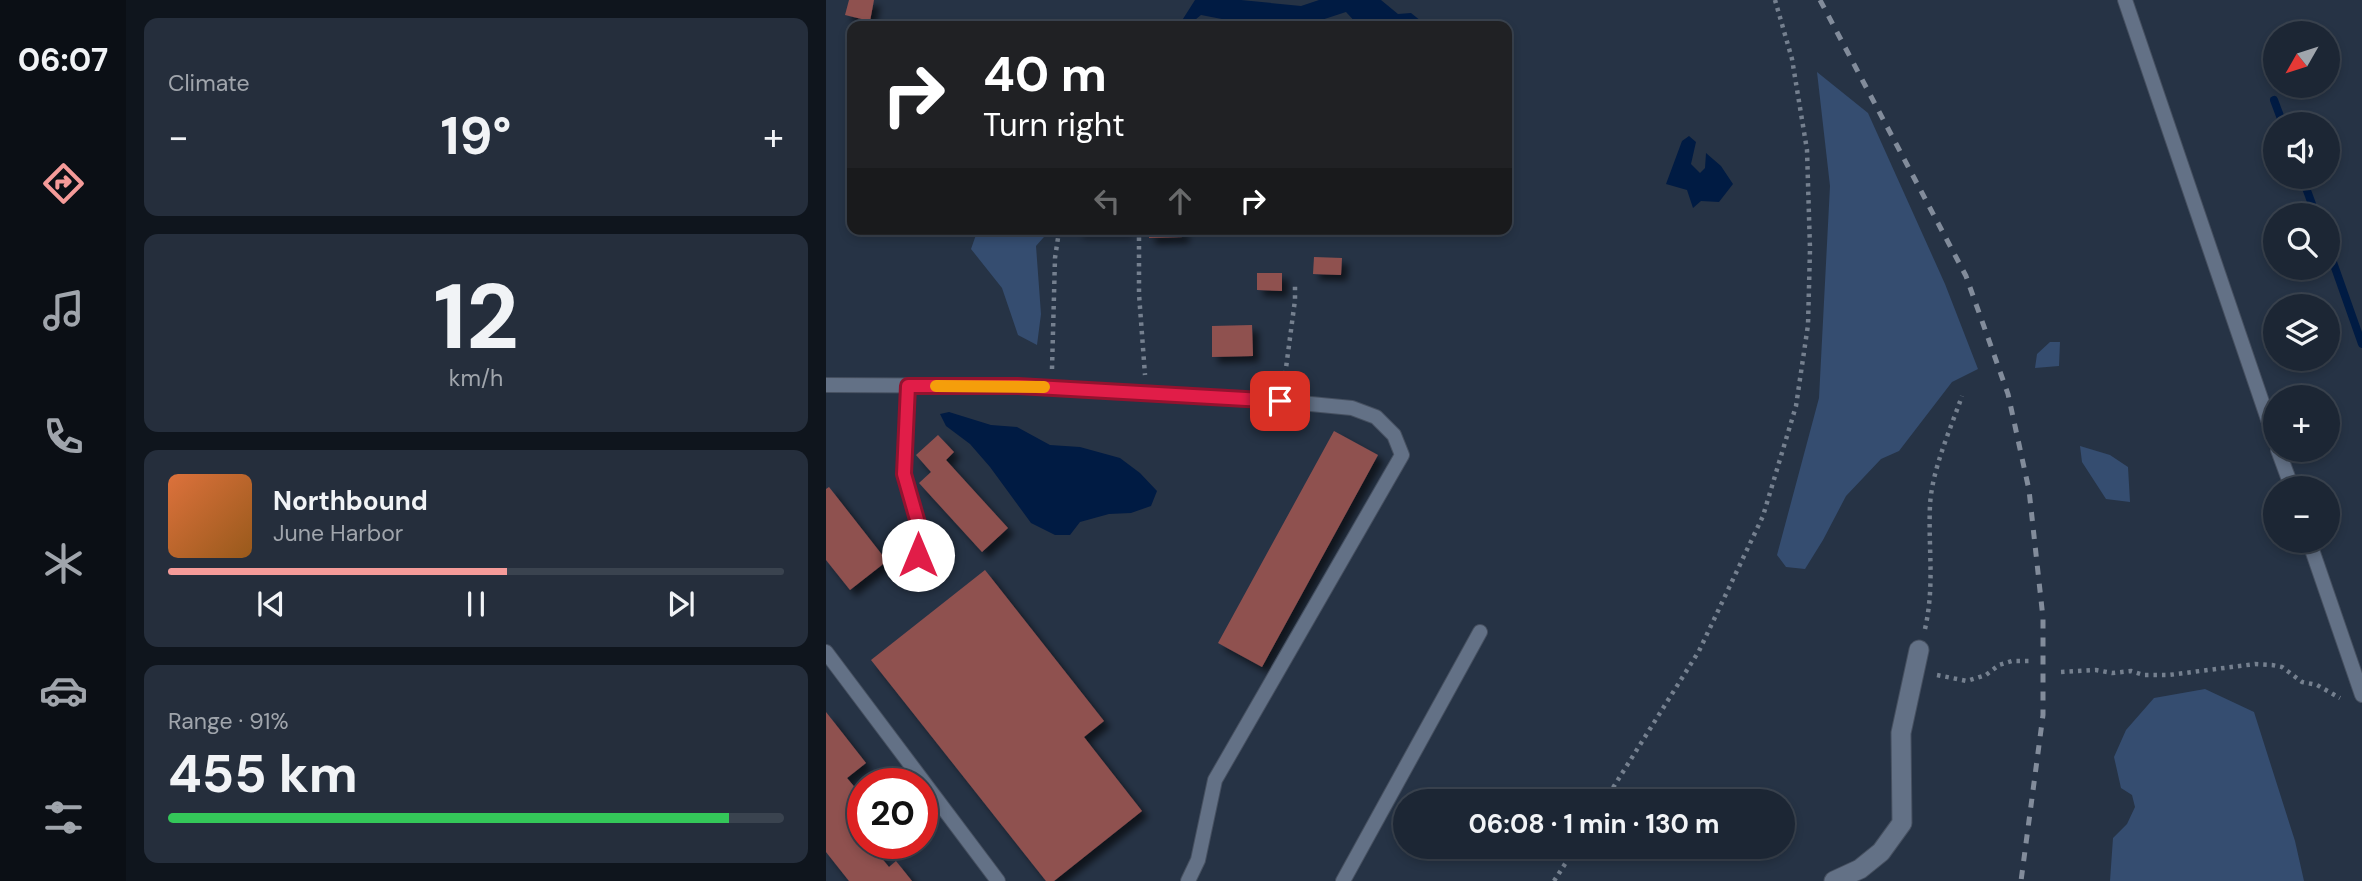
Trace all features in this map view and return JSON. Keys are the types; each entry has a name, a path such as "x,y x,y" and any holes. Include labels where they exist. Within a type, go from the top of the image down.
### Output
{"street":[{"path":"1834,881 1860,869 1881,852 1902,823 1901,733 1918,660"}],"lane":[{"path":"2125,0 2263,405"},
{"path":"826,385 1051,388 1280,401 1352,408 1376,417 1394,435 1402,455 1215,780 1198,860 1188,881"},
{"path":"908,386 904,474 918,523 918,555"},
{"path":"2313,553 2362,695"},
{"path":"1343,881 1480,632"},
{"path":"826,652 998,881"}],"path":[{"path":"1612,789 1699,651 1763,516 1796,406 1808,325 1810,248 1807,149 1792,59 1775,0"},
{"path":"1139,235 1139,293 1146,393"},
{"path":"1051,388 1058,238"},
{"path":"1280,401 1295,300 1295,282"},
{"path":"1962,397 1941,454 1930,503 1930,606 1918,660 1944,677 1967,681 1986,675 1999,665 2012,661 2032,662"},
{"path":"2062,672 2096,670 2112,674 2131,671 2144,675 2169,676 2255,664 2282,667 2302,682 2317,685 2340,697 2347,706"},
{"path":"1554,881 1568,859"}],"shaded area":[{"path":"1195,0 1241,0 1301,6 1319,0 1381,0 1398,14 1411,13 1421,21 1354,21 1346,12 1318,21 1228,21 1201,15 1194,21 1182,21"},
{"path":"1817,72 1868,113 1945,284 1978,369 1952,382 1899,451 1881,459 1846,496 1805,569 1786,567 1777,555 1819,398 1830,186"},
{"path":"1689,136 1696,142 1691,164 1700,173 1705,168 1706,153 1721,166 1733,184 1719,202 1701,201 1693,208 1687,190 1666,184 1682,141"},
{"path":"976,235 1046,235 1036,246 1041,314 1037,345 1018,335 1002,288 971,249"},
{"path":"2050,342 2060,342 2059,366 2035,368 2037,354"},
{"path":"949,412 991,425 1017,427 1050,445 1080,447 1120,458 1140,473 1157,491 1151,506 1131,513 1109,514 1080,522 1070,535 1055,535 1031,523 970,444 946,426 940,414"},
{"path":"2080,446 2110,455 2128,467 2130,502 2106,499 2082,462"},
{"path":"2205,689 2254,712 2295,841 2304,881 2110,881 2113,838 2127,824 2135,807 2132,795 2121,788 2114,757 2126,730 2154,698"}],"building":[{"path":"849,0 874,0 870,21 845,15"},
{"path":"1149,235 1183,235 1183,237 1149,238"},
{"path":"1314,257 1342,258 1341,275 1313,274"},
{"path":"1257,273 1282,273 1282,291 1257,290"},
{"path":"1252,325 1253,356 1212,357 1212,326"},
{"path":"1334,431 1378,455 1262,667 1218,643"},
{"path":"938,435 954,452 946,460 1008,528 982,552 919,483 931,472 916,455"},
{"path":"829,487 887,561 850,590 826,560 826,489"},
{"path":"985,570 1104,721 1084,737 1142,811 1054,881 1046,881 871,660"},
{"path":"826,712 866,763 860,768 847,768 847,859 882,859 889,867 896,861 912,881 849,881 826,852"}],"waterway":[{"path":"2274,100 2278,112"},
{"path":"2306,189 2312,203"},
{"path":"2339,280 2362,344"}],"railway":[{"path":"1820,0 1966,276 2008,394 2029,490 2043,618 2043,715 2021,881"}],"slow traffic":[{"path":"936,386 1044,387"}],"route":[{"path":"918,555 918,523 904,474 908,386 1018,386 1280,401"}]}
